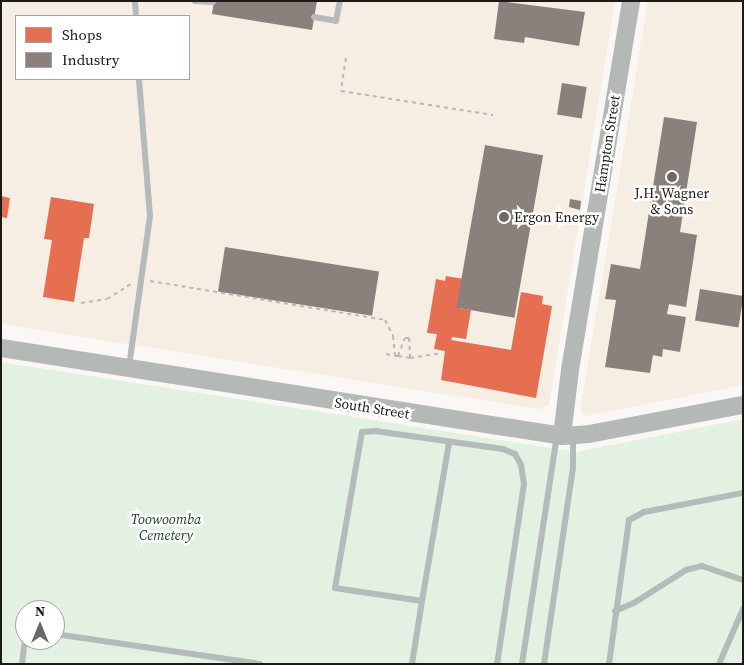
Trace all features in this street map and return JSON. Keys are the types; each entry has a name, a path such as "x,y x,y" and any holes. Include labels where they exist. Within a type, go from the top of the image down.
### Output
{"street":[{"name":"Hampton Street","path":"564,436 570,370 631,1"},
{"name":"South Street","path":"1,348 564,436 743,405"}],"lane":[{"path":"135,1 136,15"},
{"path":"195,1 214,2"},
{"path":"314,17 336,21 340,1"},
{"path":"128,368 150,216 139,80"},
{"path":"422,601 335,588 358,442 362,432 375,431 502,449 515,454 521,466 524,484 497,664"},
{"path":"522,664 564,436"},
{"path":"544,664 573,468 564,436"},
{"path":"412,664 449,442"},
{"path":"609,664 629,520 644,512 743,493"},
{"path":"615,611 634,603 686,570 702,566 743,580"},
{"path":"719,664 743,609"},
{"path":"65,635 260,664"},
{"path":"22,664 24,650"}],"path":[{"path":"346,58 341,91 493,115"},
{"path":"81,303 107,299 142,280 385,320 393,336 397,356"},
{"path":"397,356 405,338 409,338 410,358"},
{"path":"386,354 410,358 433,352 441,353"}],"shaded area":[{"path":"1,1 615,1 549,405 539,409 1,324"},
{"path":"648,1 743,1 743,385 586,416 580,411"}],"green space":[{"name":"Toowoomba Cemetery","path":"1,362 577,452 743,419 743,664 1,664"}],"building: Shops":[{"path":"1,196 10,198 7,218 1,217"},
{"path":"51,197 94,204 89,238 84,238 74,302 43,297 52,240 44,239"},
{"path":"446,276 464,279 459,308 471,310 466,339 452,337 451,340 511,350 521,292 543,296 542,304 552,306 536,398 441,380 445,351 434,349 437,334 427,333 436,279 445,281"}],"building: Industry":[{"path":"214,1 317,1 312,30 212,14"},
{"path":"499,1 585,12 579,46 525,37 524,43 494,39"},
{"path":"562,83 587,87 582,119 557,115"},
{"name":"J.H. Wagner & Sons","path":"664,117 697,122 680,232 697,235 686,307 669,304 667,314 686,317 680,352 663,349 662,357 653,355 650,373 605,367 616,300 605,299 611,264 640,269"},
{"name":"Ergon Energy","path":"485,145 543,155 514,318 456,307"},
{"path":"570,199 581,201 580,210 569,207"},
{"path":"225,247 379,271 372,316 218,291"},
{"path":"700,289 743,296 738,327 695,321"}],"place":[{"name":"J.H. Wagner & Sons","path":"672,177"},
{"name":"Ergon Energy","path":"504,217"}]}
